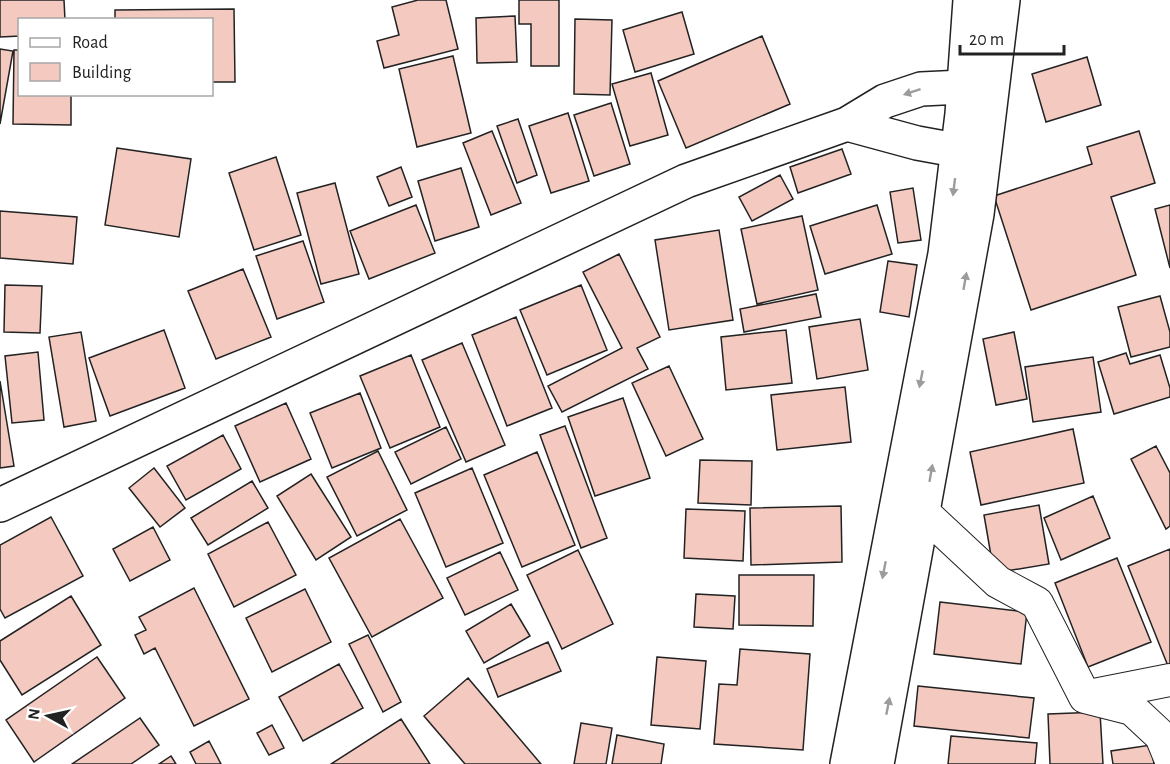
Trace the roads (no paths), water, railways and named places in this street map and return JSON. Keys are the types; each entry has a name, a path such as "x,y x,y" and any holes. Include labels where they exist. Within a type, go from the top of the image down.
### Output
{"main road":[{"path":"970,0 977,87"},
{"path":"847,764 945,254 970,153 977,87 1003,0"},
{"path":"0,505 686,181 847,124 885,101 921,89 977,87"},
{"path":"847,124 884,135 970,153"},
{"path":"877,764 977,214 970,153"}],"street":[{"path":"924,513 998,582 1037,603 1085,697 1132,709 1161,736 1170,758"},
{"path":"1085,697 1170,680"}]}
